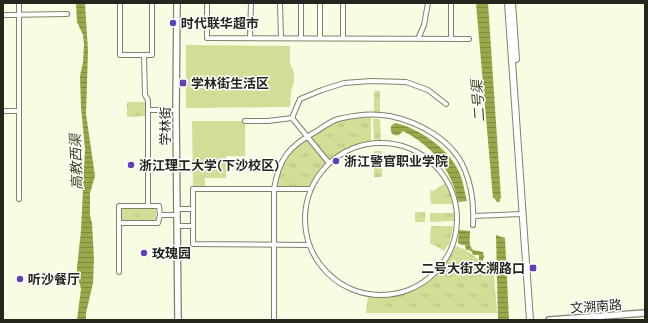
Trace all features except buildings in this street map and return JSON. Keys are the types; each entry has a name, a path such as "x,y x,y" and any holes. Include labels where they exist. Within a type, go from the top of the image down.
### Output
{"main road":[{"name":"学林街","path":"177,3 176,110 178,320"},
{"path":"508,3 532,320"},
{"path":"512,3 532,320"},
{"name":"文溯南路","path":"549,320 645,313"}],"street":[{"path":"19,3 19,199"},
{"path":"120,3 120,55 152,55 152,3"},
{"path":"207,3 207,38 469,38"},
{"path":"250,3 250,38"},
{"path":"280,3 281,38"},
{"path":"301,3 301,38"},
{"path":"320,3 320,38"},
{"path":"343,3 343,38"},
{"path":"418,39 424,25 428,3"},
{"path":"451,3 451,38"},
{"path":"3,15 66,14"},
{"path":"144,55 144,95 148,100 148,206"},
{"path":"292,118 300,99 344,83 371,81 406,82 428,90 446,104"},
{"path":"148,110 176,110"},
{"path":"3,111 19,111"},
{"path":"274,320 274,189 276,173 282,160 295,145 337,120 364,115 389,115 410,122 439,137 452,149 464,168 471,188 474,216 473,225"},
{"path":"245,121 268,121 292,118"},
{"path":"292,118 329,163"},
{"path":"388,143 409,148 427,159 442,174 452,193 456,209 457,224 452,245 443,264 428,279 410,290 389,296 368,295 348,289 330,277 316,261 307,241 304,220 307,199 311,189 316,179 329,163 347,151 367,144 388,143"},
{"path":"309,245 193,244 193,189 311,189"},
{"path":"119,223 158,223 160,215 159,206 119,206 119,223 119,272"},
{"path":"160,215 193,209"},
{"path":"474,216 523,214"},
{"path":"178,226 193,226"}],"green space":[{"path":"186,45 290,46 290,63 294,73 294,82 291,92 290,107 186,108"},
{"path":"374,91 380,91 380,112 374,112"},
{"path":"127,102 145,102 145,116 127,117"},
{"path":"371,115 371,144 352,148 335,158 321,172 311,189 274,189 276,173 295,145 337,120"},
{"path":"373,119 380,119 381,140 374,140"},
{"path":"192,121 245,121 245,156 226,156 226,178 205,178 205,186 193,186"},
{"path":"374,151 382,151 382,177 374,177"},
{"path":"445,183 453,204 431,204 430,190 433,191"},
{"path":"124,208 153,208 156,210 156,219 153,221 125,221 121,219 121,211"},
{"path":"415,212 425,212 425,222 415,222"},
{"path":"430,213 454,213 454,221 430,222"},
{"path":"431,226 453,226 450,242 444,251 430,244"},
{"path":"453,245 466,250 482,262 493,262 497,313 366,313 368,295 389,296 410,290 428,279 443,264"}],"shaded area":[{"path":"76,3 85,3 88,51 86,114 95,176 90,193 90,216 92,223 94,259 93,283 86,313 86,320 77,320 81,289 77,268 81,230 85,149 80,76 83,62 84,44 83,35 77,22"},
{"path":"476,3 488,3 501,198 493,198"},
{"path":"395,123 404,125 422,134 446,153 459,172 467,201 458,202 451,179 432,152 414,137 403,131 399,135 392,134 391,126"},
{"path":"459,230 470,231 470,246 473,250 483,252 484,257 482,262 479,260 479,255 473,255 472,252 466,250 465,245 458,243"},
{"path":"496,235 505,238 509,320 498,320"}],"place":[{"name":"时代联华超市","path":"173,23"},
{"name":"学林街生活区","path":"183,83"},
{"name":"浙江警官职业学院","path":"336,161"},
{"name":"浙江理工大学(下沙校区)","path":"131,165"},
{"name":"玫瑰园","path":"144,253"},
{"name":"二号大街文溯路口","path":"533,268"},
{"name":"听沙餐厅","path":"20,279"}],"water label":[{"name":"二号渠","path":"478,101"},
{"name":"高教西渠","path":"76,162"}]}
